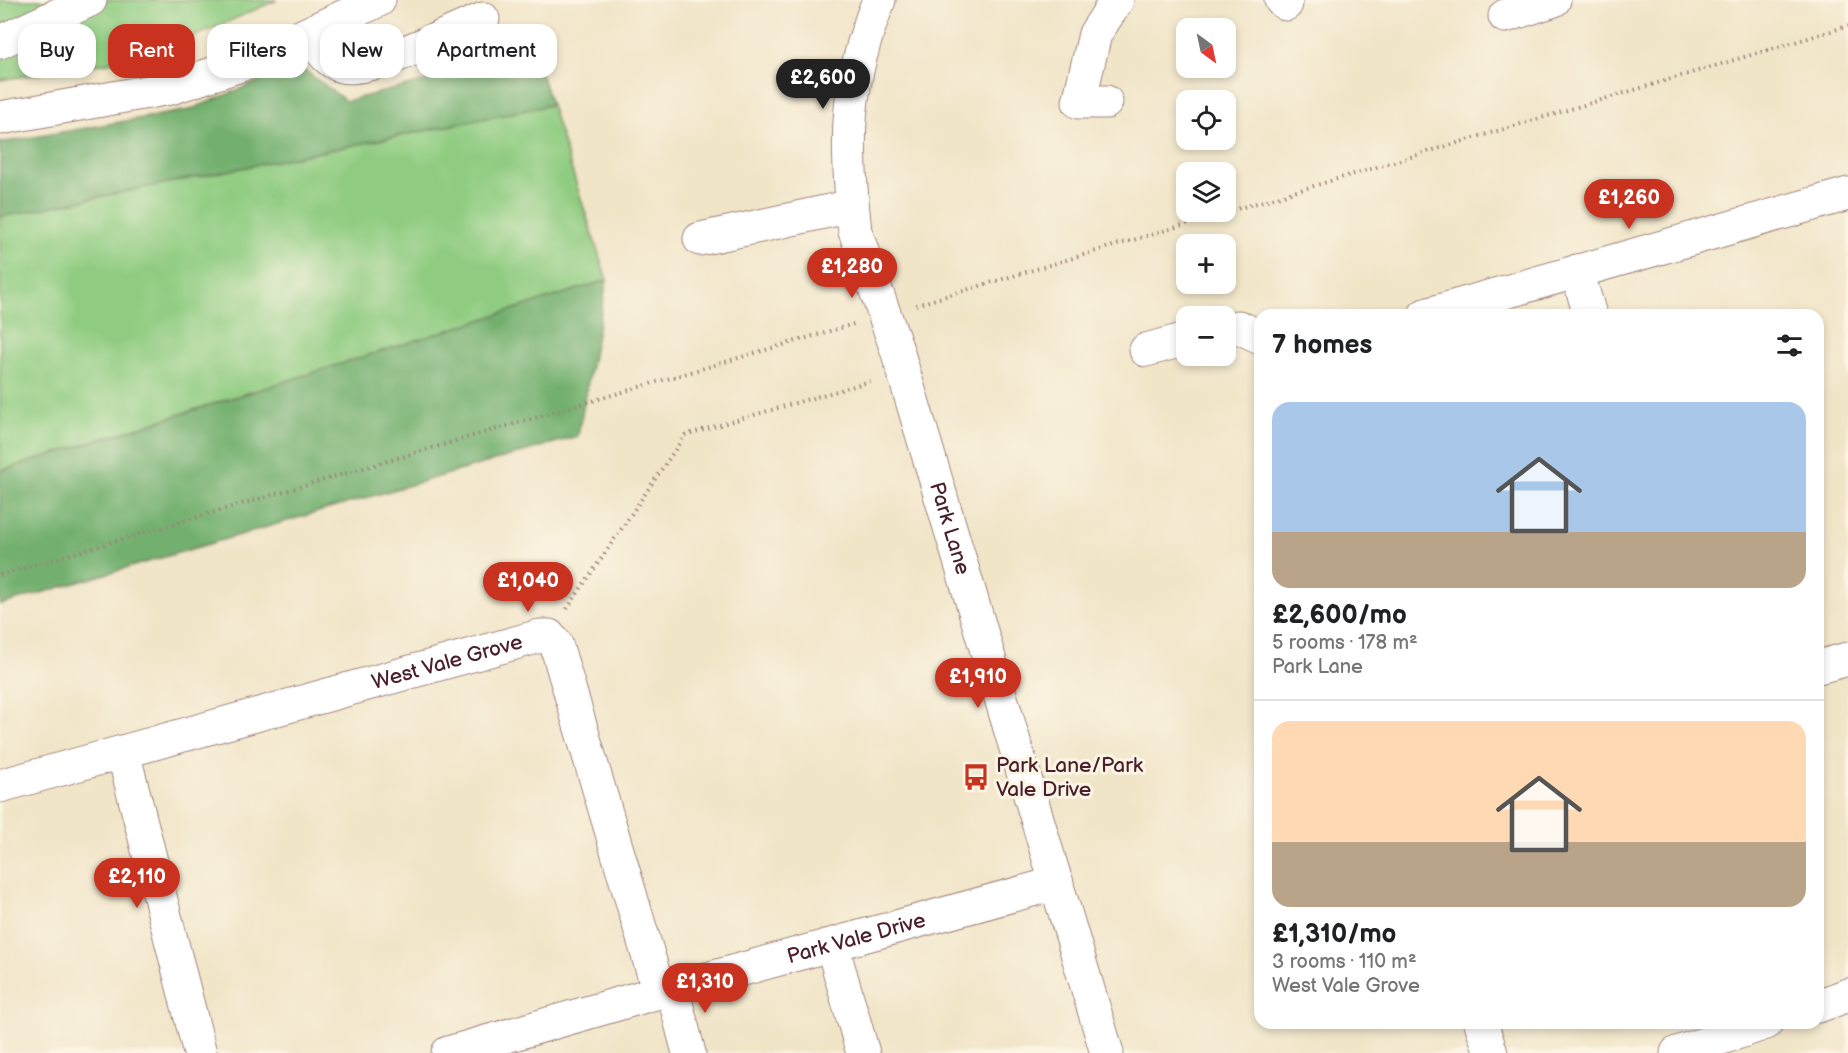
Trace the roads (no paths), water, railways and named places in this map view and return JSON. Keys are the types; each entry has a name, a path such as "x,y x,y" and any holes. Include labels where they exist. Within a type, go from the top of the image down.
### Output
{"street":[{"path":"0,42 90,0"},
{"path":"379,0 308,34 328,59 344,67 372,64 483,19"},
{"name":"Park Lane","path":"879,0 855,71 848,118 853,218 900,361 1107,1053"},
{"path":"1106,102 1079,102 1095,34 1117,0"},
{"path":"1505,16 1543,1"},
{"path":"0,118 170,88 207,76"},
{"path":"1446,309 1848,194"},
{"path":"700,238 853,218"},
{"path":"1577,271 1588,309"},
{"path":"1236,327 1254,334"},
{"path":"1146,350 1176,342"},
{"name":"West Vale Grove","path":"0,786 540,636 549,636 556,644 665,990 689,1053"},
{"path":"1824,665 1848,659"},
{"path":"123,752 200,1053"},
{"name":"Park Vale Drive","path":"448,1053 665,990 1057,884"},
{"path":"832,945 863,1053"},
{"path":"1824,1004 1848,995"},
{"path":"1483,1029 1491,1053"},
{"path":"1677,1053 1748,1029"}],"place":[{"name":"Park Lane/Park Vale Drive","path":"976,777"}]}
